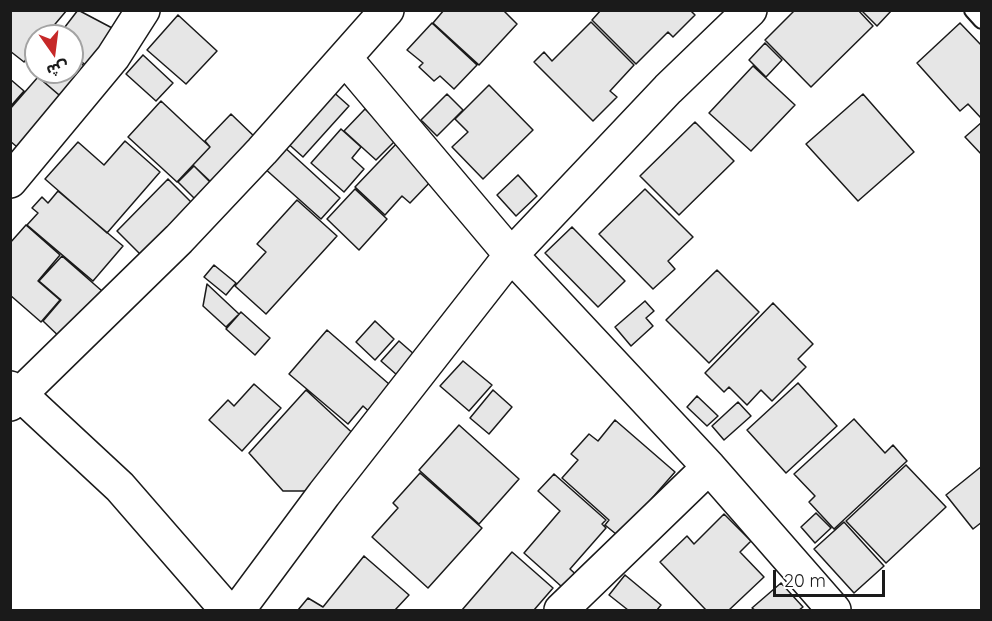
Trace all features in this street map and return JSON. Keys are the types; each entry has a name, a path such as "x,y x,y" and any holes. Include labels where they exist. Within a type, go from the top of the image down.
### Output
{"street":[{"path":"10,181 113,57 143,10"},
{"path":"227,610 120,488 14,395 179,239 262,151 387,10"},
{"path":"238,610 324,494 511,255 668,89 750,10"},
{"path":"345,58 511,255 709,467 834,610"},
{"path":"561,610 709,467"}],"lane":[{"path":"973,10 981,20"}],"building":[{"path":"10,10 67,10 55,24 24,24 24,62 10,51"},
{"path":"78,10 114,29 90,68 84,64 84,24 67,24"},
{"path":"444,10 503,10 517,24 479,65 433,23"},
{"path":"601,10 690,10 695,15 673,37 668,32 636,64 592,20"},
{"path":"795,10 858,10 873,26 811,87 765,40"},
{"path":"861,10 892,10 877,26"},
{"path":"178,15 217,51 186,84 147,50"},
{"path":"591,22 634,65 610,91 617,97 593,121 534,62 544,52 552,61"},
{"path":"432,23 477,65 454,89 440,76 434,81 419,67 423,63 407,50"},
{"path":"960,23 982,46 981,118 968,104 960,111 917,63"},
{"path":"765,43 782,60 766,77 749,60"},
{"path":"143,55 173,83 156,101 126,74"},
{"path":"84,66 89,70 84,76"},
{"path":"753,66 795,105 751,151 709,113"},
{"path":"10,79 24,91 10,107"},
{"path":"32,84 46,84 66,101 23,152 10,141 10,109"},
{"path":"46,84 78,84 65,100"},
{"path":"489,85 533,130 483,179 452,147 468,132 455,119"},
{"path":"330,89 349,106 303,157 284,140"},
{"path":"447,94 463,110 437,136 421,120"},
{"path":"863,94 914,152 858,201 806,144"},
{"path":"161,101 210,147 177,182 128,137"},
{"path":"365,109 397,139 376,160 344,131"},
{"path":"231,114 257,139 213,184 193,165 210,147 205,141"},
{"path":"695,122 734,161 679,215 640,176"},
{"path":"982,122 982,155 965,137"},
{"path":"341,129 361,147 352,158 364,169 344,192 311,163"},
{"path":"125,141 160,172 107,233 45,179 78,142 104,165"},
{"path":"398,142 435,177 410,203 402,196 385,215 355,187"},
{"path":"282,145 340,198 321,219 263,167"},
{"path":"194,166 213,185 197,201 178,182"},
{"path":"518,175 537,196 516,216 497,195"},
{"path":"168,179 198,209 147,261 117,231"},
{"path":"355,189 387,219 359,250 327,219"},
{"path":"645,189 693,237 668,261 675,269 653,289 599,234"},
{"path":"58,191 123,246 93,281 27,225 38,213 32,208 42,197 48,203"},
{"path":"297,200 337,236 266,314 235,286 266,252 257,244"},
{"path":"26,225 60,255 38,281 60,300 41,322 10,295 10,243"},
{"path":"572,227 625,281 598,307 545,253"},
{"path":"62,256 102,291 66,343 43,321 61,300 39,281"},
{"path":"214,265 236,283 226,295 204,277"},
{"path":"717,270 759,312 709,363 666,320"},
{"path":"207,284 239,314 226,327 203,306"},
{"path":"645,301 654,311 646,318 653,326 631,346 615,327"},
{"path":"773,303 813,344 798,359 806,367 772,401 761,390 747,405 729,387 724,392 705,373"},
{"path":"241,312 270,338 255,355 226,329"},
{"path":"375,321 394,339 375,360 356,342"},
{"path":"327,330 397,391 374,416 363,406 348,424 289,374"},
{"path":"399,341 415,355 397,375 381,361"},
{"path":"463,361 492,385 469,411 440,386"},
{"path":"798,383 837,426 786,473 747,430"},
{"path":"254,384 281,408 242,451 209,420 228,400 234,406"},
{"path":"306,390 359,439 316,491 283,491 249,453"},
{"path":"493,390 512,407 489,434 470,418"},
{"path":"697,396 718,416 707,426 687,407"},
{"path":"738,402 751,416 724,440 712,426"},
{"path":"854,419 885,453 893,445 907,461 834,529 809,502 815,496 794,474"},
{"path":"615,420 675,472 639,513 622,539 605,525 609,520 562,478 578,460 571,454 589,434 598,441"},
{"path":"459,425 519,479 479,524 419,470"},
{"path":"906,465 946,507 886,563 846,521"},
{"path":"982,466 982,522 973,529 946,495"},
{"path":"420,473 482,528 428,588 372,537 398,508 393,503"},
{"path":"554,474 606,520 602,524 606,528 570,569 583,581 571,595 524,553 560,511 538,491"},
{"path":"816,513 831,528 815,543 801,527"},
{"path":"724,514 751,541 740,552 764,577 729,610 706,610 660,562 687,536 694,544"},
{"path":"844,522 884,566 854,593 814,549"},
{"path":"512,552 553,588 534,610 462,610"},
{"path":"364,556 409,595 395,610 298,610 308,598 323,607"},
{"path":"625,575 661,605 657,610 628,610 609,595"},
{"path":"781,583 803,607 799,610 755,610 752,608"}]}
